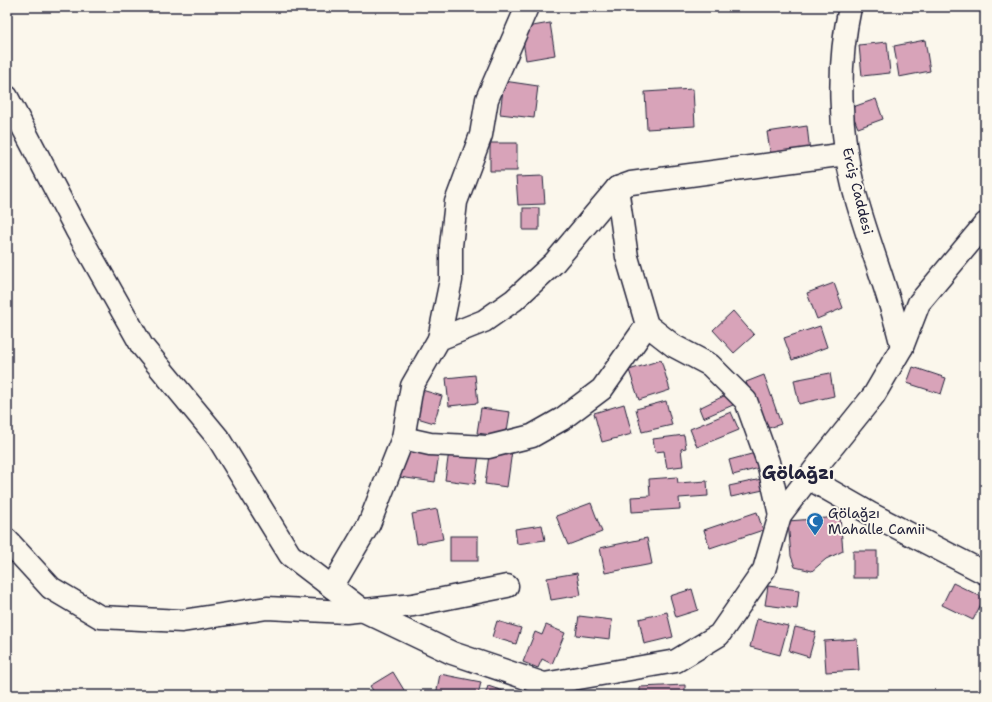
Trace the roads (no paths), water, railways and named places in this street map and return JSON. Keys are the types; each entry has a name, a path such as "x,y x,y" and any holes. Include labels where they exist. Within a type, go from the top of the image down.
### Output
{"street":[{"path":"332,587 369,524 403,438 412,386 439,339 451,280 451,246 456,202 481,135 487,100 527,7"},
{"name":"Erciş Caddesi","path":"850,7 843,49 842,111 846,154 854,190 892,306 902,347"},
{"path":"7,97 76,230 142,346 218,438 290,555 362,610 452,653 544,684 676,661 719,635 764,570 780,516 808,478 874,395 902,347 919,303 985,224"},
{"path":"439,339 484,321 514,300 554,263 617,188 630,183 846,154"},
{"path":"617,188 627,257 647,325 674,346 710,365 746,401 768,462 780,516"},
{"path":"403,438 430,444 488,447 532,436 562,419 602,389 647,325"},
{"path":"808,478 871,514 985,573"},
{"path":"7,540 51,588 100,617 182,621 266,608 346,612 413,605 507,586"}],"place":[{"name":"Gölağzı Mahalle Camii","path":"815,536"}],"district":[{"name":"Gölağzı","path":"798,473"}]}
